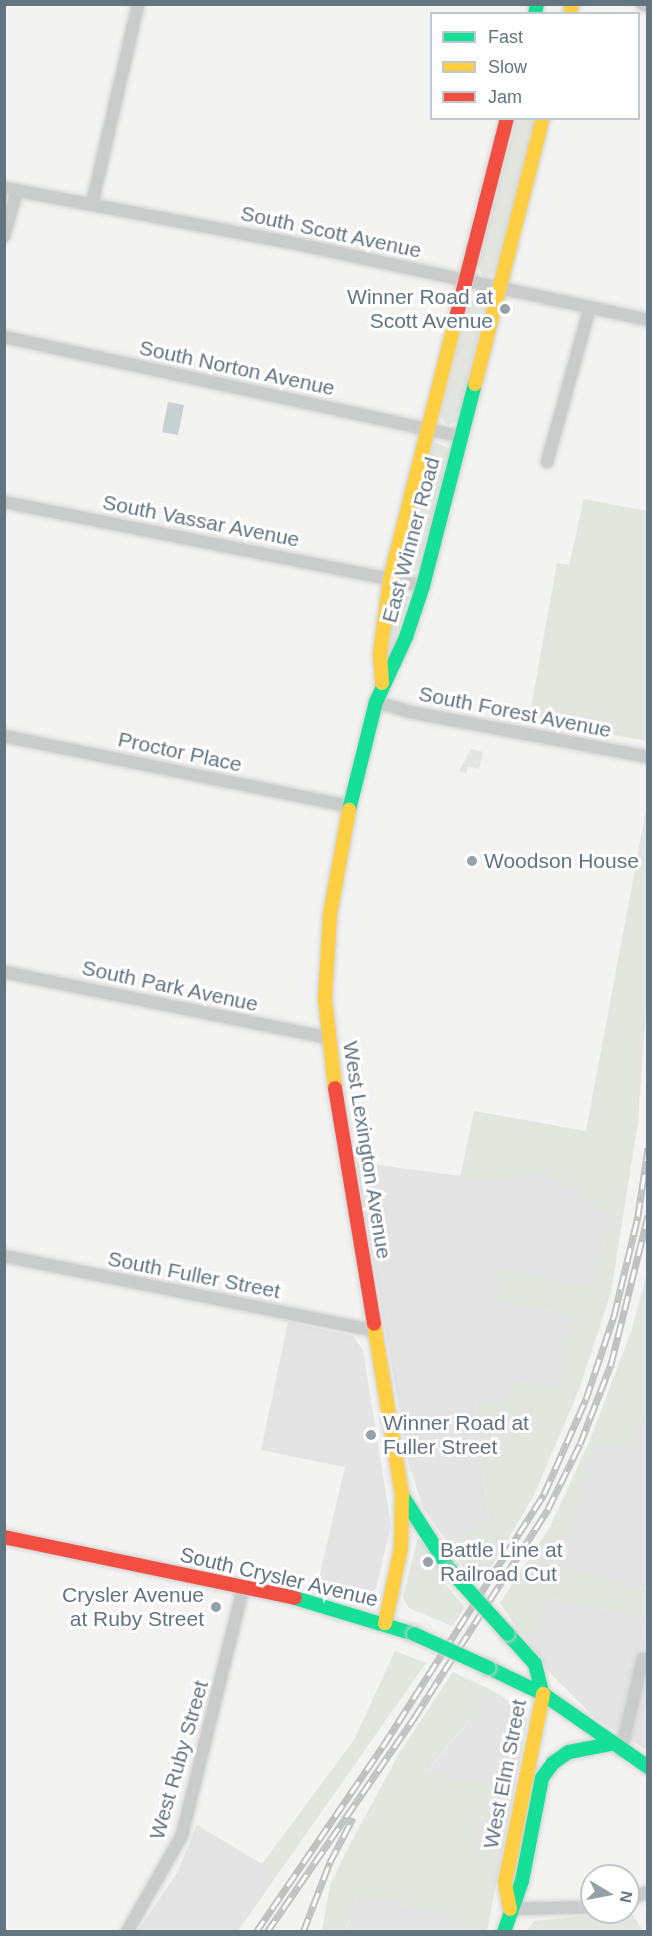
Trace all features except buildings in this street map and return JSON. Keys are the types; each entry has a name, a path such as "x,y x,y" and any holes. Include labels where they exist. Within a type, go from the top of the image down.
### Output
{"street":[{"path":"92,204 138,4"},
{"path":"642,4 648,6"},
{"name":"East Winner Road","path":"382,684 380,653 390,579 506,120"},
{"name":"East Winner Road","path":"382,684 406,637 423,586 542,120"},
{"path":"4,236 11,189"},
{"name":"South Scott Avenue","path":"11,189 466,280 648,320"},
{"path":"547,462 590,307"},
{"name":"South Norton Avenue","path":"4,337 461,437"},
{"name":"South Vassar Avenue","path":"4,502 423,586"},
{"name":"West Lexington Avenue","path":"382,684 349,806 330,914 325,999 327,1038 402,1495 401,1548 385,1623"},
{"name":"South Forest Avenue","path":"376,702 410,712 648,757"},
{"name":"Proctor Place","path":"4,736 349,806"},
{"name":"South Park Avenue","path":"4,972 327,1038"},
{"name":"South Fuller Street","path":"4,1256 375,1331"},
{"path":"402,1495 450,1570 535,1664 543,1694"},
{"name":"South Crysler Avenue","path":"4,1537 312,1602 385,1623 414,1634 543,1694 616,1747"},
{"name":"West Ruby Street","path":"127,1931 182,1835 243,1589"},
{"path":"643,1659 616,1747 648,1767"},
{"name":"West Elm Street","path":"504,1932 510,1909 522,1881 542,1778 539,1766 548,1725 543,1694"},
{"name":"West Elm Street","path":"510,1909 505,1883 543,1694"},
{"name":"West Elm Street","path":"542,1778 553,1763 569,1752 585,1746 616,1747"},
{"path":"510,1909 580,1909"}],"shaded area":[{"path":"516,120 535,120 495,274 483,278 478,265"},
{"path":"477,298 487,304 457,422 447,425 440,417 469,303"},
{"path":"168,402 184,405 178,435 162,432"},
{"path":"437,443 450,449 420,569 409,574 402,566 433,445"},
{"path":"584,499 647,511 647,741 529,719 557,563 569,565"},
{"path":"396,594 410,597 388,663 393,599"},
{"path":"471,749 483,752 479,769 468,766 466,773 459,771"},
{"path":"647,805 648,981 638,1122 611,1292 579,1390 533,1497 481,1584 462,1565 448,1543 489,1523 475,1400 504,1407 511,1381 555,1388 573,1316 495,1300 500,1269 595,1288 609,1213 598,1210 571,1187 531,1172 498,1181 460,1178 474,1111 586,1131"},
{"path":"356,1162 498,1181 531,1172 571,1187 598,1210 609,1213 595,1288 500,1269 495,1300 573,1316 555,1388 511,1381 504,1407 475,1401 489,1524 448,1543 424,1509 409,1465"},
{"path":"647,1273 647,1403 631,1449 600,1444 587,1469 566,1550 550,1564 647,1589 641,1617 551,1598 530,1646 500,1603 550,1527 590,1440 632,1329"},
{"path":"288,1322 353,1336 363,1350 391,1526 376,1588 369,1594 318,1582 345,1467 261,1450"},
{"path":"647,1403 648,1589 549,1565 566,1550 587,1469 600,1443 631,1449"},
{"path":"418,1537 443,1570 441,1579 465,1608 452,1626 409,1608 403,1598"},
{"path":"647,1590 647,1750 596,1719 552,1675 530,1646 551,1598 641,1617"},
{"path":"395,1651 426,1663 273,1881 262,1864 354,1740"},
{"path":"453,1672 493,1691 427,1771 514,1791 487,1931 463,1931 449,1915 358,1895 345,1931 322,1931 330,1885 349,1846 400,1752"},
{"path":"493,1691 522,1709 527,1720 514,1791 427,1772"},
{"path":"197,1825 262,1864 273,1881 238,1931 137,1932 177,1873"},
{"path":"358,1895 449,1915 463,1931 345,1932"},
{"path":"580,1917 580,1924 638,1924 643,1931 527,1931 534,1921"}],"railway":[{"path":"256,1932 383,1746 544,1494 586,1399 614,1316 638,1216 648,1148"},
{"path":"267,1932 414,1718 548,1509 580,1444 611,1364 648,1216"},
{"path":"303,1932 330,1862 353,1818"}],"traffic: fast":[{"path":"535,12 537,4"},
{"path":"349,810 376,702 406,637 423,586 475,384"},
{"path":"405,1500 450,1570"},
{"path":"450,1570 508,1634"},
{"path":"295,1598 414,1634"},
{"path":"414,1634 489,1668"},
{"path":"508,1634 535,1664 544,1699"},
{"path":"489,1668 543,1694 648,1767"},
{"path":"504,1932 522,1881 542,1778 553,1763 569,1752 611,1744"}],"traffic: slow":[{"path":"570,12 572,4"},
{"path":"475,384 542,120"},
{"path":"382,683 380,653 390,579 456,318"},
{"path":"335,1088 325,999 330,914 349,810"},
{"path":"374,1324 402,1495 401,1548 385,1623"},
{"path":"510,1909 505,1883 543,1694"}],"traffic: jam":[{"path":"456,318 506,120"},
{"path":"335,1088 374,1324"},
{"path":"4,1537 295,1598"}],"place":[{"name":"Winner Road at Scott Avenue","path":"505,309"},
{"name":"Woodson House","path":"472,861"},
{"name":"Winner Road at Fuller Street","path":"371,1435"},
{"name":"Battle Line at Railroad Cut","path":"428,1562"},
{"name":"Crysler Avenue at Ruby Street","path":"216,1607"}]}
